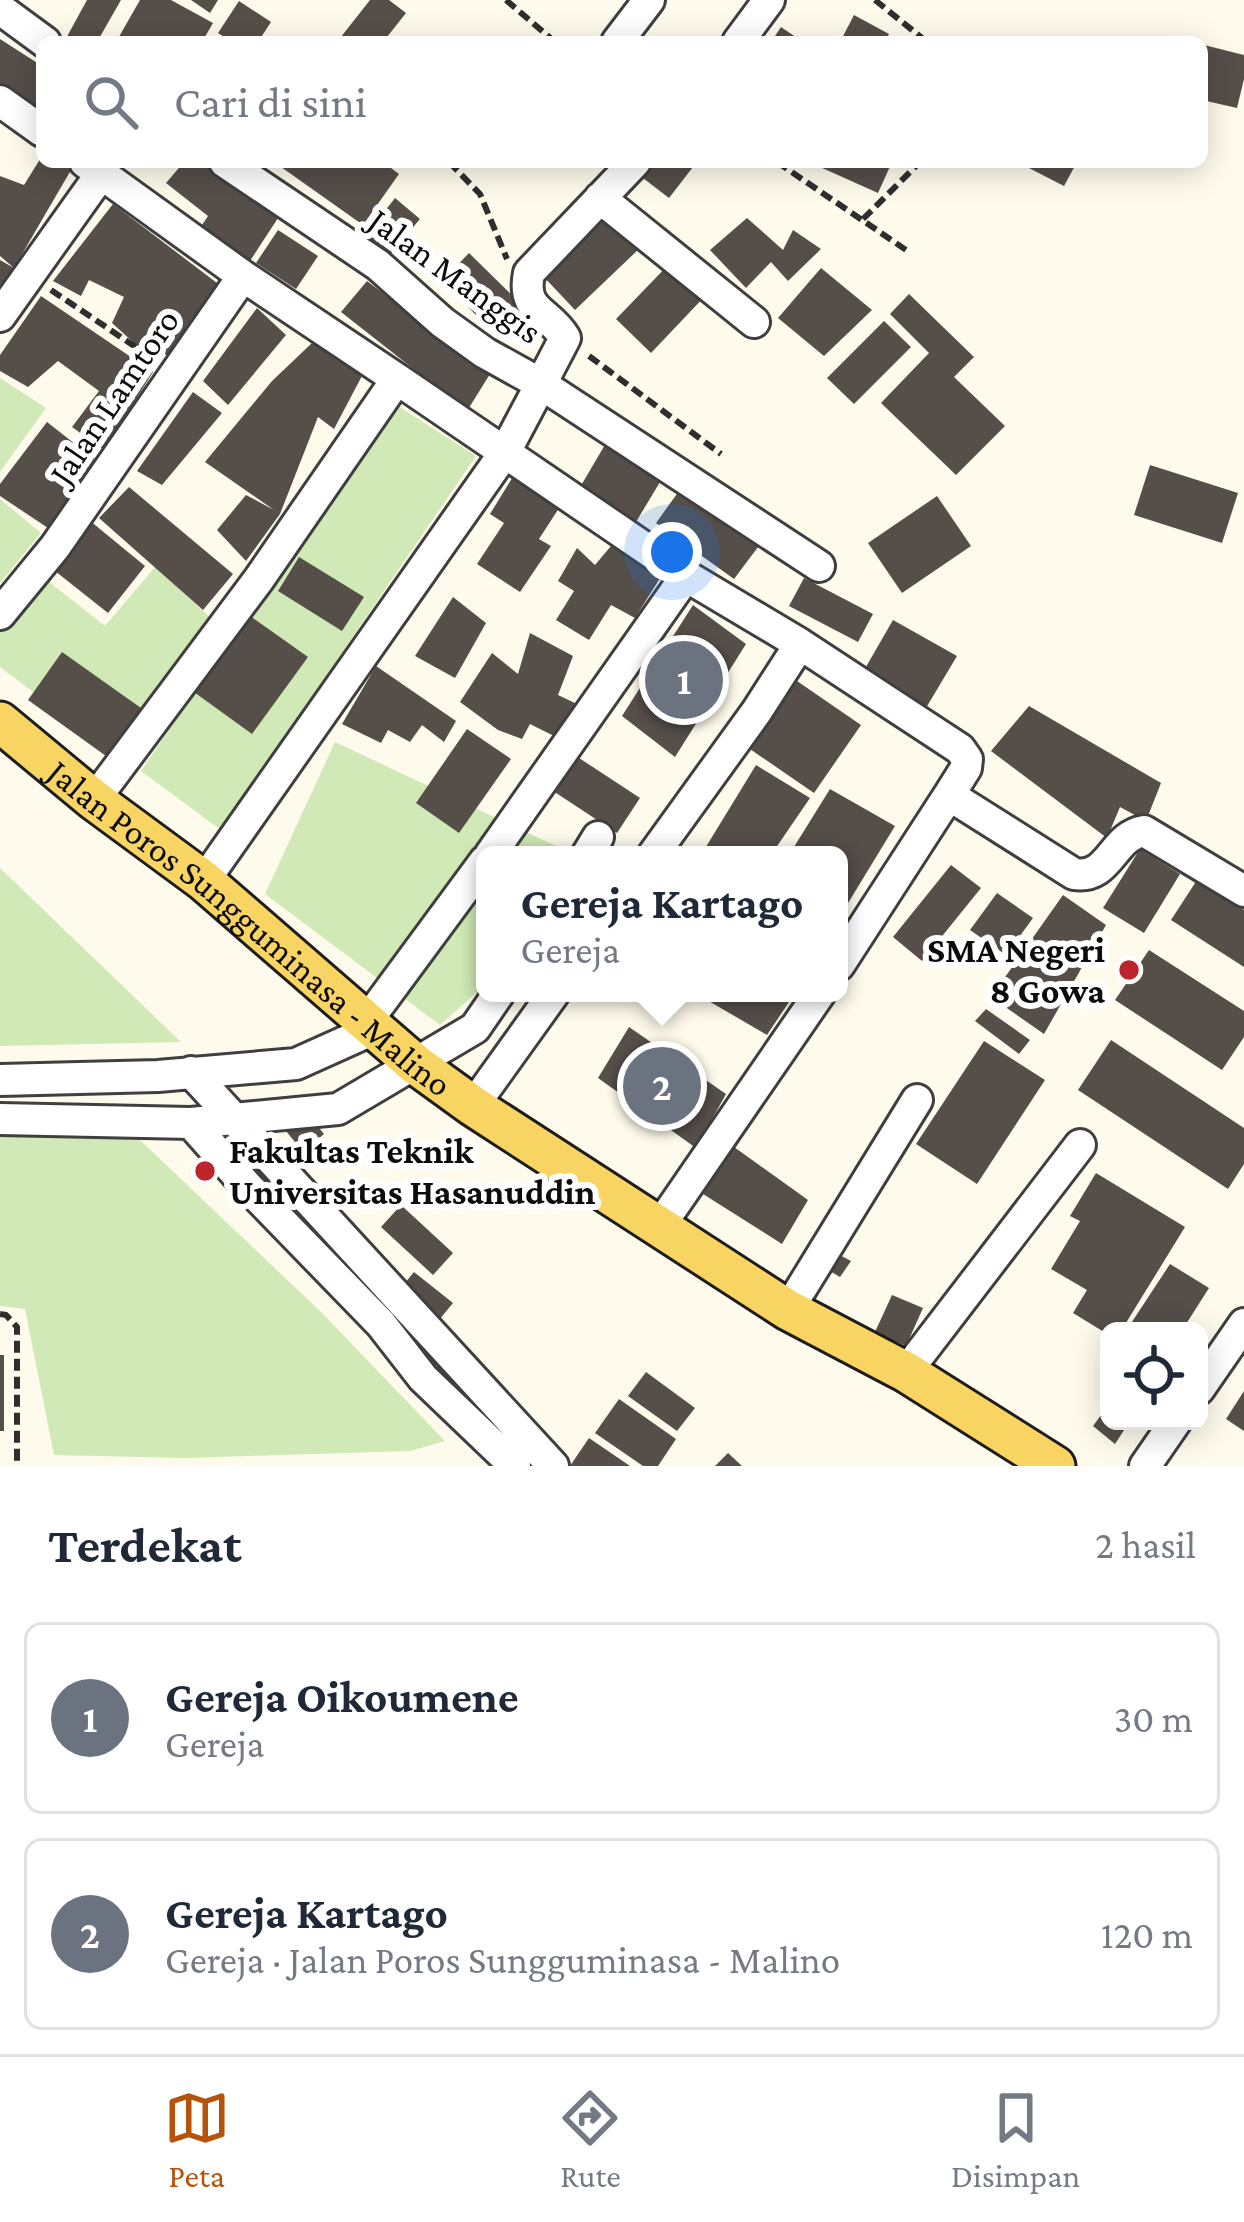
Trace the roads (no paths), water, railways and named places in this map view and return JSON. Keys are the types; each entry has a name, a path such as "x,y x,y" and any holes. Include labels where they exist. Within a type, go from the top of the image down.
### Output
{"main road":[{"name":"Jalan Poros Sungguminasa - Malino","path":"0,722 94,800 204,880 415,1064 473,1106 788,1310 906,1372 1055,1466"}],"street":[{"path":"622,36 649,0"},
{"path":"742,36 769,0"},
{"path":"0,9 37,36"},
{"path":"0,101 36,127"},
{"path":"0,316 93,168 243,276 686,576 959,749 968,759 966,768 848,950"},
{"name":"Jalan Manggis","path":"204,880 505,452 541,384 442,322 378,265 234,168"},
{"path":"628,168 529,273 530,305 565,338 541,384 819,566"},
{"path":"600,198 754,322"},
{"name":"Jalan Lamtoro","path":"0,614 56,548 243,276"},
{"path":"94,800 259,579 398,379"},
{"path":"495,846 686,576"},
{"path":"660,846 758,711 800,644"},
{"path":"949,796 1074,874 1098,872 1127,837 1144,831 1244,891"},
{"path":"0,1080 296,1064 372,1025 476,874"},
{"path":"0,1119 191,1123 338,1108 476,1028 494,1002"},
{"path":"473,1106 548,1002"},
{"path":"659,1227 814,1002"},
{"path":"191,1072 553,1466"},
{"path":"788,1310 917,1100"},
{"path":"191,1123 381,1324 423,1378 515,1466"},
{"path":"906,1372 1080,1145"},
{"path":"1208,1376 1244,1324"},
{"path":"1145,1466 1170,1430"}],"place":[{"name":"Gereja Oikoumene","path":"684,680"},
{"name":"SMA Negeri 8 Gowa","path":"1129,970"},
{"name":"Gereja Kartago","path":"662,1086"},
{"name":"Fakultas Teknik Universitas Hasanuddin","path":"205,1171"}]}
